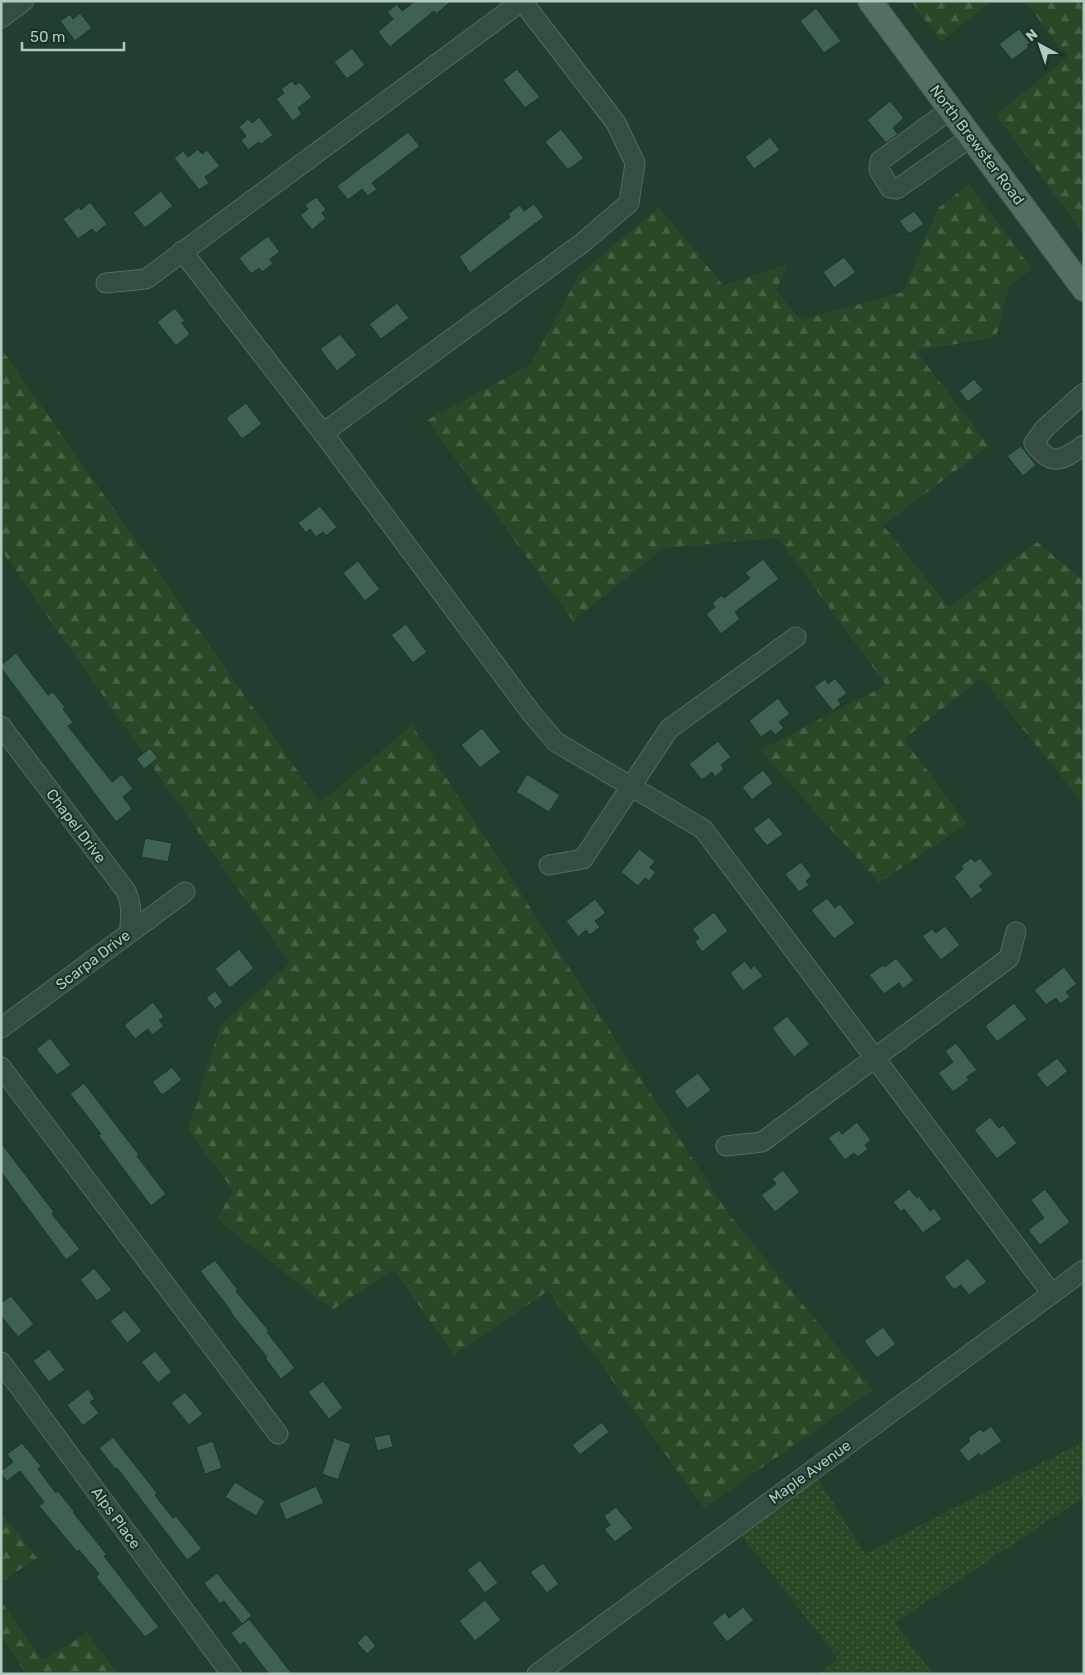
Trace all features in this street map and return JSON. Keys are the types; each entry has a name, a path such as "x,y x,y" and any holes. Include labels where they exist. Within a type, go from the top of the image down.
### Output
{"main road":[{"name":"North Brewster Road","path":"870,1 1084,289"}],"street":[{"path":"1,18 24,1"},
{"path":"106,283 146,278 522,1 616,123 634,163 629,203 581,244 323,433"},
{"path":"951,109 880,162 879,170 890,188 897,190 971,137"},
{"path":"182,251 323,433 532,714 556,742 703,829 1052,1294"},
{"path":"1084,393 1045,428 1034,443 1043,455 1053,460 1066,457 1084,445"},
{"path":"549,864 583,859 669,729 796,637"},
{"name":"Chapel Drive","path":"1,726 126,891 131,902 132,912 130,932"},
{"name":"Scarpa Drive","path":"1,1028 185,892"},
{"path":"726,1146 762,1142 875,1059 1009,958 1016,932"},
{"path":"1,1067 278,1434"},
{"name":"Maple Avenue","path":"537,1674 1084,1270"},
{"name":"Alps Place","path":"1,1362 230,1674"}],"green space":[{"path":"911,1 992,1 941,42"},
{"path":"1025,1 1084,1 1083,233 996,115 1067,57"},
{"path":"969,184 1032,269 1009,286 996,337 916,351 989,446 883,525 949,607 1037,542 1084,581 1084,805 982,678 904,739 967,824 879,883 760,750 886,685 778,538 664,548 573,621 427,420 530,365 579,275 659,207 723,285 788,264 776,291 801,320 903,292 938,208"},
{"path":"1,348 320,803 412,725 728,1213 873,1390 704,1508 548,1291 454,1355 394,1270 332,1310 217,1219 233,1190 188,1130 220,1026 290,963 1,550"},
{"path":"1084,1441 1084,1497 895,1623 933,1674 819,1674 838,1659 734,1526 811,1468 865,1554"},
{"path":"1,1512 37,1558 1,1582"},
{"path":"1,1601 42,1660 87,1633 118,1674 26,1674 1,1636"}],"building":[{"path":"415,1 452,1 436,14 434,11 390,47 378,32 393,19 387,12 397,4 402,11"},
{"path":"816,8 841,41 824,53 800,21"},
{"path":"80,13 92,28 75,41 60,21 70,14 73,19"},
{"path":"1019,29 1030,43 1027,45 1029,47 1012,60 999,44"},
{"path":"352,48 365,65 347,79 334,62"},
{"path":"517,69 540,97 525,108 503,80"},
{"path":"292,81 295,85 300,82 312,97 298,108 302,114 293,121 276,99 284,93 281,89"},
{"path":"890,101 904,118 893,128 898,134 886,143 867,120"},
{"path":"259,117 273,135 261,144 259,142 248,150 241,140 246,136 239,127 248,119 252,123"},
{"path":"561,129 584,158 568,170 545,142"},
{"path":"408,132 420,146 372,183 377,189 368,196 362,189 348,200 337,186"},
{"path":"770,137 780,150 754,169 745,157"},
{"path":"198,149 202,154 207,150 220,166 205,177 209,183 199,190 174,158 183,151 188,157"},
{"path":"161,191 173,206 145,228 133,213"},
{"path":"316,197 326,209 322,213 326,218 312,230 300,215 308,209 305,205"},
{"path":"90,202 107,224 96,233 92,229 78,239 63,219 79,207 81,210"},
{"path":"534,204 544,217 470,273 459,257 510,217 508,214 520,205 524,211"},
{"path":"914,211 924,224 909,234 899,221"},
{"path":"268,236 280,252 270,259 273,264 262,272 259,268 251,274 239,258"},
{"path":"844,257 856,272 834,288 823,272"},
{"path":"397,303 409,318 381,339 369,324"},
{"path":"175,308 185,321 182,323 190,334 176,346 157,322"},
{"path":"340,334 357,355 337,371 320,349"},
{"path":"974,379 983,390 968,402 959,391"},
{"path":"246,403 262,424 242,439 226,418"},
{"path":"1021,446 1036,465 1023,476 1007,456"},
{"path":"320,506 337,527 326,536 323,532 316,537 310,529 306,533 298,523"},
{"path":"763,559 779,579 735,612 740,619 721,634 706,614 715,607 712,603 722,595 724,598 750,578 745,573"},
{"path":"358,561 380,589 365,601 343,573"},
{"path":"406,624 427,652 413,663 391,635"},
{"path":"16,653 48,695 53,692 65,707 63,709 73,722 68,726 112,782 122,774 133,789 123,797 132,809 116,822 1,668 1,665"},
{"path":"835,678 847,693 838,700 841,704 833,711 814,687 825,679 828,684"},
{"path":"778,698 790,714 779,722 784,728 775,735 771,730 761,737 749,721"},
{"path":"482,728 501,752 480,768 461,745"},
{"path":"718,741 731,757 721,765 724,769 715,777 712,772 702,780 689,764"},
{"path":"150,748 158,758 144,769 136,759"},
{"path":"763,770 773,783 752,800 742,787"},
{"path":"527,774 560,795 549,812 516,792"},
{"path":"769,817 783,834 767,846 753,829"},
{"path":"145,838 172,843 168,862 141,857"},
{"path":"639,849 655,861 650,868 656,872 649,881 645,878 638,886 621,872"},
{"path":"971,858 975,862 980,858 993,874 979,886 983,890 971,899 954,877 963,869 961,866"},
{"path":"801,862 812,876 806,881 809,885 799,892 785,874"},
{"path":"827,898 835,908 840,904 855,923 834,939 811,910"},
{"path":"595,899 606,913 595,921 600,927 590,935 586,930 578,937 566,921"},
{"path":"714,912 728,931 702,952 695,942 699,938 692,929"},
{"path":"945,926 960,945 941,960 922,936 932,929 936,933"},
{"path":"239,949 254,968 230,988 215,969"},
{"path":"896,958 914,980 903,989 899,983 884,994 869,975 883,965 885,967"},
{"path":"745,961 751,969 754,965 763,976 743,991 730,973"},
{"path":"1064,967 1077,984 1066,992 1070,997 1060,1004 1056,998 1046,1005 1034,990"},
{"path":"215,991 223,1002 215,1009 206,998"},
{"path":"153,1002 164,1017 159,1020 164,1026 152,1035 148,1029 135,1039 124,1025"},
{"path":"1014,1003 1027,1019 997,1042 985,1026"},
{"path":"787,1016 810,1044 794,1057 772,1028"},
{"path":"50,1038 71,1065 57,1075 36,1049"},
{"path":"956,1043 977,1070 967,1077 969,1080 953,1092 938,1073 953,1062 945,1051"},
{"path":"1057,1058 1068,1071 1047,1088 1036,1074"},
{"path":"172,1067 182,1080 162,1095 152,1082"},
{"path":"698,1073 711,1090 687,1109 674,1091"},
{"path":"84,1083 166,1194 151,1206 98,1135 101,1134 70,1094"},
{"path":"990,1117 999,1128 1003,1125 1017,1143 997,1159 974,1130"},
{"path":"857,1122 871,1140 865,1145 868,1149 858,1157 854,1153 845,1160 828,1138 839,1130 842,1134"},
{"path":"1,1143 54,1212 52,1214 80,1249 66,1260 1,1172"},
{"path":"783,1170 800,1192 775,1212 761,1195 776,1184 772,1179"},
{"path":"909,1189 917,1198 919,1196 930,1211 934,1208 942,1219 923,1233 904,1209 901,1212 893,1202"},
{"path":"1045,1189 1070,1222 1040,1245 1028,1230 1044,1218 1031,1200"},
{"path":"968,1258 987,1282 969,1295 961,1285 954,1290 944,1277"},
{"path":"215,1260 238,1290 236,1291 269,1331 267,1332 295,1368 281,1379 265,1358 267,1357 230,1312 200,1271"},
{"path":"94,1268 112,1290 97,1301 80,1280"},
{"path":"11,1296 34,1324 18,1337 1,1316 1,1303"},
{"path":"125,1310 142,1331 127,1343 110,1321"},
{"path":"883,1327 896,1344 877,1358 864,1341"},
{"path":"49,1349 65,1370 49,1382 33,1361"},
{"path":"155,1351 172,1372 158,1383 141,1362"},
{"path":"323,1381 343,1408 329,1419 308,1392"},
{"path":"88,1389 95,1399 90,1402 99,1413 83,1426 67,1405"},
{"path":"185,1392 203,1414 189,1425 171,1403"},
{"path":"602,1422 609,1432 580,1455 572,1445"},
{"path":"991,1426 1002,1441 981,1456 979,1453 968,1462 959,1450 970,1441 968,1438 980,1429 983,1432"},
{"path":"390,1434 393,1447 377,1451 374,1437"},
{"path":"113,1437 157,1493 155,1495 173,1518 176,1516 202,1549 187,1560 117,1468 115,1469 99,1448"},
{"path":"334,1438 351,1444 338,1480 322,1474"},
{"path":"213,1441 222,1468 205,1474 196,1447"},
{"path":"22,1443 41,1466 38,1469 56,1493 58,1491 74,1511 107,1555 104,1556 159,1627 145,1637 96,1577 99,1574 79,1550 77,1552 39,1506 44,1502 20,1471 7,1481 1,1474 1,1471 13,1462 7,1454"},
{"path":"235,1482 265,1501 256,1516 225,1497"},
{"path":"316,1486 324,1503 286,1520 279,1503"},
{"path":"616,1507 633,1528 615,1542 604,1529 610,1525 604,1516"},
{"path":"480,1560 498,1583 485,1593 467,1570"},
{"path":"543,1563 559,1584 547,1593 530,1572"},
{"path":"217,1573 252,1616 242,1624 224,1601 220,1604 204,1583"},
{"path":"485,1600 501,1620 475,1641 459,1621"},
{"path":"743,1607 754,1620 727,1642 712,1623 725,1612 729,1618"},
{"path":"249,1619 292,1674 269,1674 244,1642 240,1645 231,1633"},
{"path":"366,1634 376,1646 367,1654 357,1643"}]}
